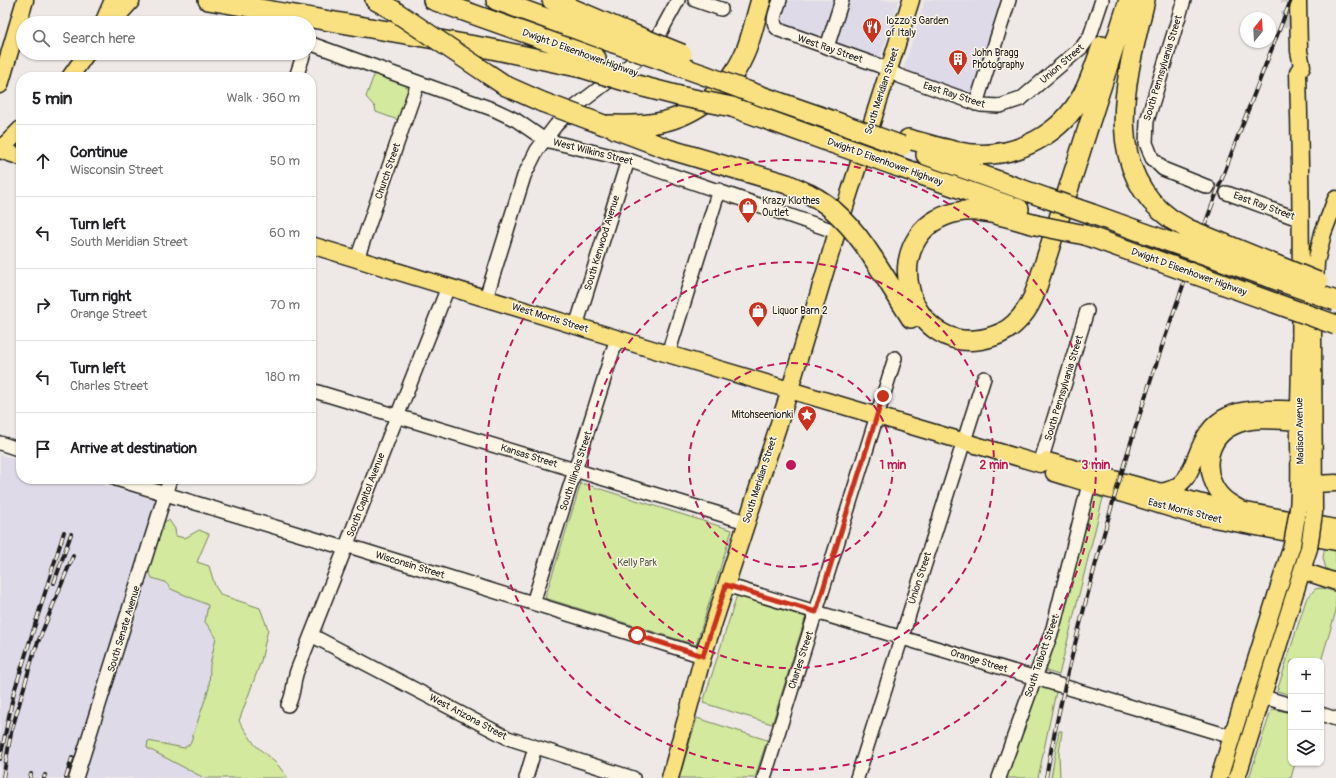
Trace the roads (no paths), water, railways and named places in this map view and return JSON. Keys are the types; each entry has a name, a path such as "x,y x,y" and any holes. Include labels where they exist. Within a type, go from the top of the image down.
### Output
{"highway":[{"path":"115,16 130,0"},
{"path":"208,0 301,16"},
{"path":"375,0 393,10 506,86 542,102 668,149 791,185 808,194 829,207 856,234 873,258 913,322 931,338 945,345 971,350 991,348 1012,338 1024,328 1034,316 1043,299 1118,66 1142,0"},
{"name":"Dwight D Eisenhower Highway","path":"433,0 589,63 683,94 732,107 896,166 1038,221 1085,235 1336,325"},
{"name":"Dwight D Eisenhower Highway","path":"496,0 620,37 707,70 802,110 847,126 905,143 1046,198 1336,301"},
{"path":"552,0 620,37"},
{"path":"604,125 639,125 665,121 685,114 713,97 728,82 740,63 747,46 761,0"},
{"path":"905,143 967,153 991,154 1019,148 1044,136 1064,120 1083,94 1121,0"},
{"path":"1038,221 974,211 951,214 934,223 918,240 912,250 908,266 908,288 913,303 919,314 940,332 958,339 970,340 983,339 999,334 1015,324 1028,308 1036,290 1129,0"},
{"path":"1145,0 1130,66 1124,123 1125,140 1133,175 1158,207 1171,219 1188,229 1287,268 1336,290"},
{"path":"316,19 487,48 589,63"}],"main road":[{"path":"20,16 25,0"},
{"path":"106,16 113,0"},
{"name":"South Meridian Street","path":"670,778 703,656 790,389 837,232 911,0"},
{"name":"Madison Avenue","path":"1237,778 1309,548 1300,415 1300,65 1305,51 1303,1"},
{"name":"Madison Avenue","path":"1289,28 1291,63 1300,65"},
{"path":"0,85 16,31"},
{"path":"74,72 83,60"},
{"path":"16,134 0,150 16,155"},
{"name":"Madison Avenue","path":"1219,778 1292,545 1306,511 1313,484 1313,333 1316,262 1323,233 1336,201"},
{"name":"West Morris Street","path":"316,247 668,354 790,389"},
{"name":"East Morris Street","path":"790,389 1040,464 1047,461 1061,464 1156,492 1258,515 1336,528"},
{"path":"1156,492 1170,491 1181,485 1187,477 1206,432 1225,417 1241,411 1300,415"},
{"path":"1258,515 1230,503 1217,489 1209,466 1209,459 1213,447 1225,431 1244,422 1300,415"},
{"name":"East Morris Street","path":"1040,464 1043,470 1192,515 1336,542"},
{"path":"1313,484 1336,484"},
{"path":"1303,571 1336,582"}],"street":[{"path":"486,298 524,176 545,140 571,110 635,61 659,35 678,0"},
{"path":"695,0 721,9"},
{"name":"West Ray Street","path":"780,0 774,18 774,25 779,30 888,70"},
{"path":"827,47 842,0"},
{"path":"976,104 1009,0"},
{"name":"Union Street","path":"1021,99 1086,42 1102,0"},
{"name":"South Pennsylvania Street","path":"1184,0 1146,124 1146,143 1152,158 1160,167 1170,173 1208,186"},
{"name":"West Wilkins Street","path":"316,46 500,112 516,120 545,140 628,160 720,190 837,232"},
{"path":"298,72 302,60"},
{"name":"East Ray Street","path":"888,70 899,76 976,104 1000,106 1021,99"},
{"name":"Church Street","path":"357,259 418,83"},
{"name":"South Kenwood Avenue","path":"576,326 628,160"},
{"path":"668,354 720,190"},
{"name":"East Ray Street","path":"1227,193 1300,220"},
{"name":"South Capitol Avenue","path":"288,705 292,699 295,676 448,287"},
{"name":"South Pennsylvania Street","path":"1040,464 1087,311"},
{"name":"South Illinois Street","path":"533,603 618,338"},
{"name":"Charles Street","path":"764,778 895,358"},
{"name":"Union Street","path":"857,778 984,378"},
{"name":"Kansas Street","path":"316,392 746,522"},
{"path":"0,443 16,448"},
{"name":"Wisconsin Street","path":"133,484 338,546 346,546 703,656"},
{"name":"South Senate Avenue","path":"76,778 169,484"},
{"name":"South Talbott Street","path":"999,778 1053,628 1089,484"},
{"name":"Orange Street","path":"726,585 1232,737"},
{"name":"West Arizona Street","path":"311,635 508,738 595,772 633,778"},
{"path":"1263,697 1288,704"},
{"path":"1324,715 1336,719"},
{"path":"526,778 535,748"}],"tunnel":[{"path":"1289,0 1289,27"},
{"path":"1208,187 1227,193"}],"railway":[{"path":"1046,778 1062,700 1094,570 1136,425 1184,282 1236,141 1291,0"},
{"path":"0,759 14,692 64,532"},
{"path":"54,583 71,534"},
{"path":"3,778 11,733 34,652 73,556"},
{"path":"66,778 72,758"},
{"path":"30,778 31,774"}],"place":[{"name":"Iozzo's Garden of Italy","path":"872,44"},
{"name":"John Bragg Photography","path":"958,76"},
{"name":"Krazy Klothes Outlet","path":"748,224"},
{"name":"Liquor Barn 2","path":"758,328"},
{"name":"Mitohseenionki","path":"807,432"}],"park label":[{"name":"Kelly Park","path":"637,563"}]}
